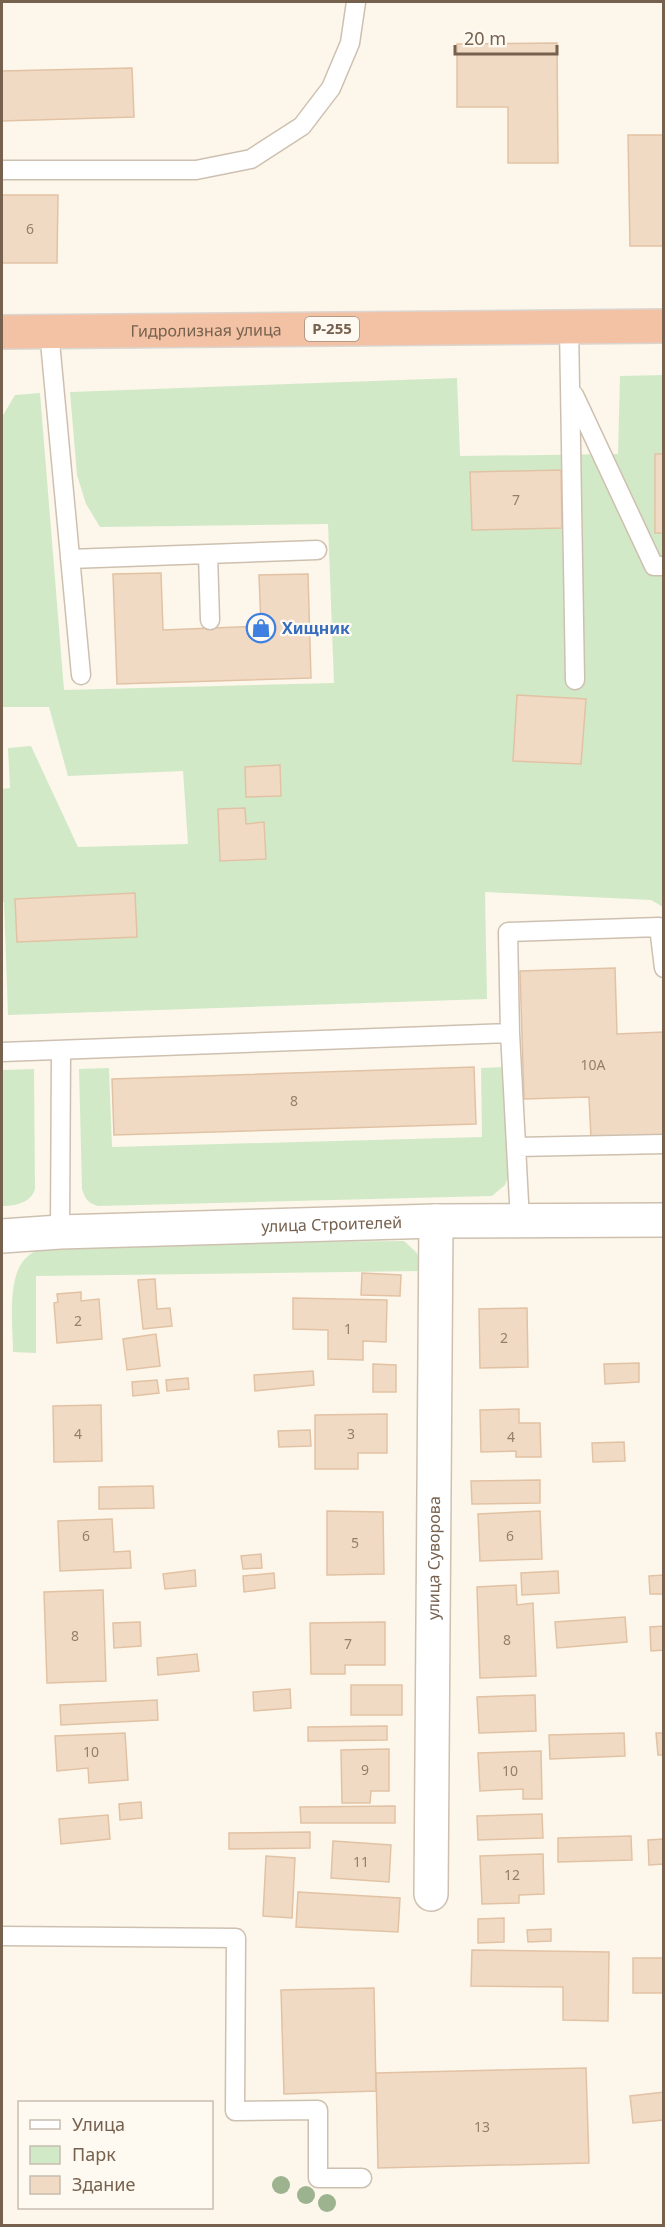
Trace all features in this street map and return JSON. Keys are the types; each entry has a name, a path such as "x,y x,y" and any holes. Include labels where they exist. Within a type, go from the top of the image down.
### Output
{"highway":[{"name":"Гидролизная улица","path":"2,332 663,326"}],"street":[{"name":"улица Строителей","path":"2,1236 60,1232 436,1221 663,1220"},
{"name":"улица Суворова","path":"431,1894 436,1221"}],"lane":[{"path":"2,170 196,170 251,159 302,126 332,88 350,43 356,2"},
{"path":"569,327 575,680"},
{"path":"49,331 81,675"},
{"path":"570,388 654,566 663,566"},
{"path":"70,559 317,550"},
{"path":"208,554 210,620"},
{"path":"519,1221 510,1033 508,932 659,927 663,968"},
{"path":"2,1052 510,1033"},
{"path":"60,1232 61,1051"},
{"path":"516,1147 663,1144"},
{"path":"2,1936 236,1938 235,2111 318,2110 318,2178 362,2178"}],"green space":[{"path":"663,375 663,454 655,454 655,532 664,533 663,907 651,900 485,892 487,999 8,1015 4,902 2,902 2,789 10,788 8,748 31,746 78,847 188,844 183,771 68,776 49,707 2,707 2,417 15,395 40,393 64,690 334,683 328,524 100,527 86,504 77,475 70,392 457,378 460,456 618,454 620,376","holes":["561,470 472,530 471,472","517,695 585,699 581,764 513,761","280,765 280,796 246,797 245,767","245,808 246,824 264,822 266,859 221,861 218,809","135,894 17,941 16,899"]},
{"path":"505,1067 508,1177 505,1185 492,1196 98,1206 87,1200 82,1189 79,1069 109,1068 112,1147 482,1137 481,1068"},
{"path":"34,1069 35,1189 26,1201 2,1206 2,1070"},
{"path":"404,1241 417,1253 422,1271 36,1276 36,1353 13,1352 12,1302 16,1276 20,1265 27,1257 45,1247 57,1244"}],"building":[{"path":"557,43 558,163 508,163 508,107 457,107 457,44"},
{"path":"132,68 134,117 2,121 2,71"},
{"path":"628,135 664,135 664,246 630,246"},
{"path":"2,195 58,195 57,263 2,263"},
{"path":"655,454 664,454 664,533 655,533"},
{"path":"561,470 562,528 472,530 470,472"},
{"name":"Хищник","path":"161,573 163,630 261,626 259,575 308,574 311,678 117,684 113,574"},
{"path":"517,695 586,699 581,764 513,761"},
{"path":"280,765 281,796 246,797 245,767"},
{"path":"245,808 246,824 264,822 266,859 220,861 218,809"},
{"path":"135,893 137,937 17,942 15,899"},
{"path":"615,968 617,1034 664,1032 664,1135 591,1138 589,1097 524,1099 520,971"},
{"path":"474,1067 476,1124 114,1135 112,1079"},
{"path":"362,1273 401,1275 400,1296 361,1295"},
{"path":"155,1279 157,1309 170,1308 172,1326 143,1329 138,1280"},
{"path":"81,1292 81,1301 99,1299 102,1339 57,1343 54,1303 58,1302 57,1294"},
{"path":"293,1298 387,1300 386,1342 363,1341 363,1360 328,1359 328,1330 293,1329"},
{"path":"527,1308 528,1367 480,1368 479,1309"},
{"path":"156,1334 160,1366 127,1370 123,1339"},
{"path":"639,1363 639,1382 605,1384 604,1364"},
{"path":"373,1364 396,1365 396,1392 373,1392"},
{"path":"313,1371 314,1385 255,1391 254,1375"},
{"path":"188,1378 189,1389 167,1391 166,1380"},
{"path":"157,1380 159,1393 133,1396 132,1382"},
{"path":"101,1405 102,1461 54,1462 53,1406"},
{"path":"519,1409 519,1423 540,1423 541,1457 516,1457 516,1451 481,1452 480,1410"},
{"path":"387,1414 387,1453 358,1453 358,1469 315,1469 315,1415"},
{"path":"310,1430 311,1446 279,1447 278,1431"},
{"path":"624,1442 625,1461 593,1462 592,1443"},
{"path":"540,1480 540,1503 472,1504 471,1481"},
{"path":"153,1486 154,1508 99,1509 99,1487"},
{"path":"327,1511 383,1512 384,1574 327,1575"},
{"path":"540,1511 542,1559 480,1561 478,1514"},
{"path":"112,1519 114,1552 130,1551 131,1568 60,1571 58,1521"},
{"path":"261,1554 262,1568 243,1569 241,1556"},
{"path":"195,1570 196,1586 165,1589 163,1574"},
{"path":"558,1571 559,1593 522,1595 521,1573"},
{"path":"274,1573 275,1588 244,1592 243,1576"},
{"path":"664,1575 664,1594 650,1594 649,1576"},
{"path":"516,1585 517,1605 533,1603 536,1676 480,1678 477,1587"},
{"path":"103,1590 106,1681 47,1683 44,1592"},
{"path":"625,1617 627,1642 557,1648 555,1622"},
{"path":"140,1622 141,1646 114,1648 113,1623"},
{"path":"385,1622 385,1665 345,1665 345,1674 311,1674 310,1623"},
{"path":"664,1626 664,1650 651,1651 650,1627"},
{"path":"197,1654 199,1671 158,1675 157,1658"},
{"path":"351,1685 402,1685 402,1715 351,1715"},
{"path":"290,1689 291,1708 254,1711 253,1692"},
{"path":"535,1695 536,1731 479,1733 477,1697"},
{"path":"157,1700 158,1720 61,1725 60,1705"},
{"path":"387,1726 387,1740 308,1741 308,1727"},
{"path":"125,1733 128,1780 89,1783 88,1768 57,1771 55,1736"},
{"path":"624,1733 625,1756 550,1759 549,1735"},
{"path":"656,1733 664,1733 664,1755 658,1755"},
{"path":"389,1749 389,1791 371,1791 370,1803 342,1803 341,1750"},
{"path":"541,1751 542,1799 523,1799 523,1789 480,1791 478,1753"},
{"path":"141,1802 142,1818 120,1820 119,1804"},
{"path":"395,1806 395,1823 301,1823 300,1807"},
{"path":"542,1814 543,1838 478,1840 477,1816"},
{"path":"108,1815 110,1839 61,1844 59,1819"},
{"path":"310,1832 310,1848 229,1849 229,1833"},
{"path":"631,1836 632,1860 558,1862 558,1838"},
{"path":"664,1839 664,1864 649,1865 648,1840"},
{"path":"333,1841 391,1845 389,1882 331,1878"},
{"path":"543,1854 544,1894 519,1895 519,1903 482,1904 480,1856"},
{"path":"266,1856 295,1858 292,1918 263,1916"},
{"path":"298,1892 400,1898 398,1932 296,1927"},
{"path":"504,1918 504,1942 478,1943 478,1919"},
{"path":"551,1929 551,1941 528,1942 527,1930"},
{"path":"472,1950 609,1952 608,2021 563,2020 563,1987 471,1986"},
{"path":"633,1958 664,1958 664,1993 633,1993"},
{"path":"374,1988 376,2091 284,2094 281,1990"},
{"path":"586,2068 589,2163 378,2168 376,2073"},
{"path":"664,2092 664,2120 633,2123 630,2096"}],"place":[{"name":"Хищник","path":"261,628"}]}
